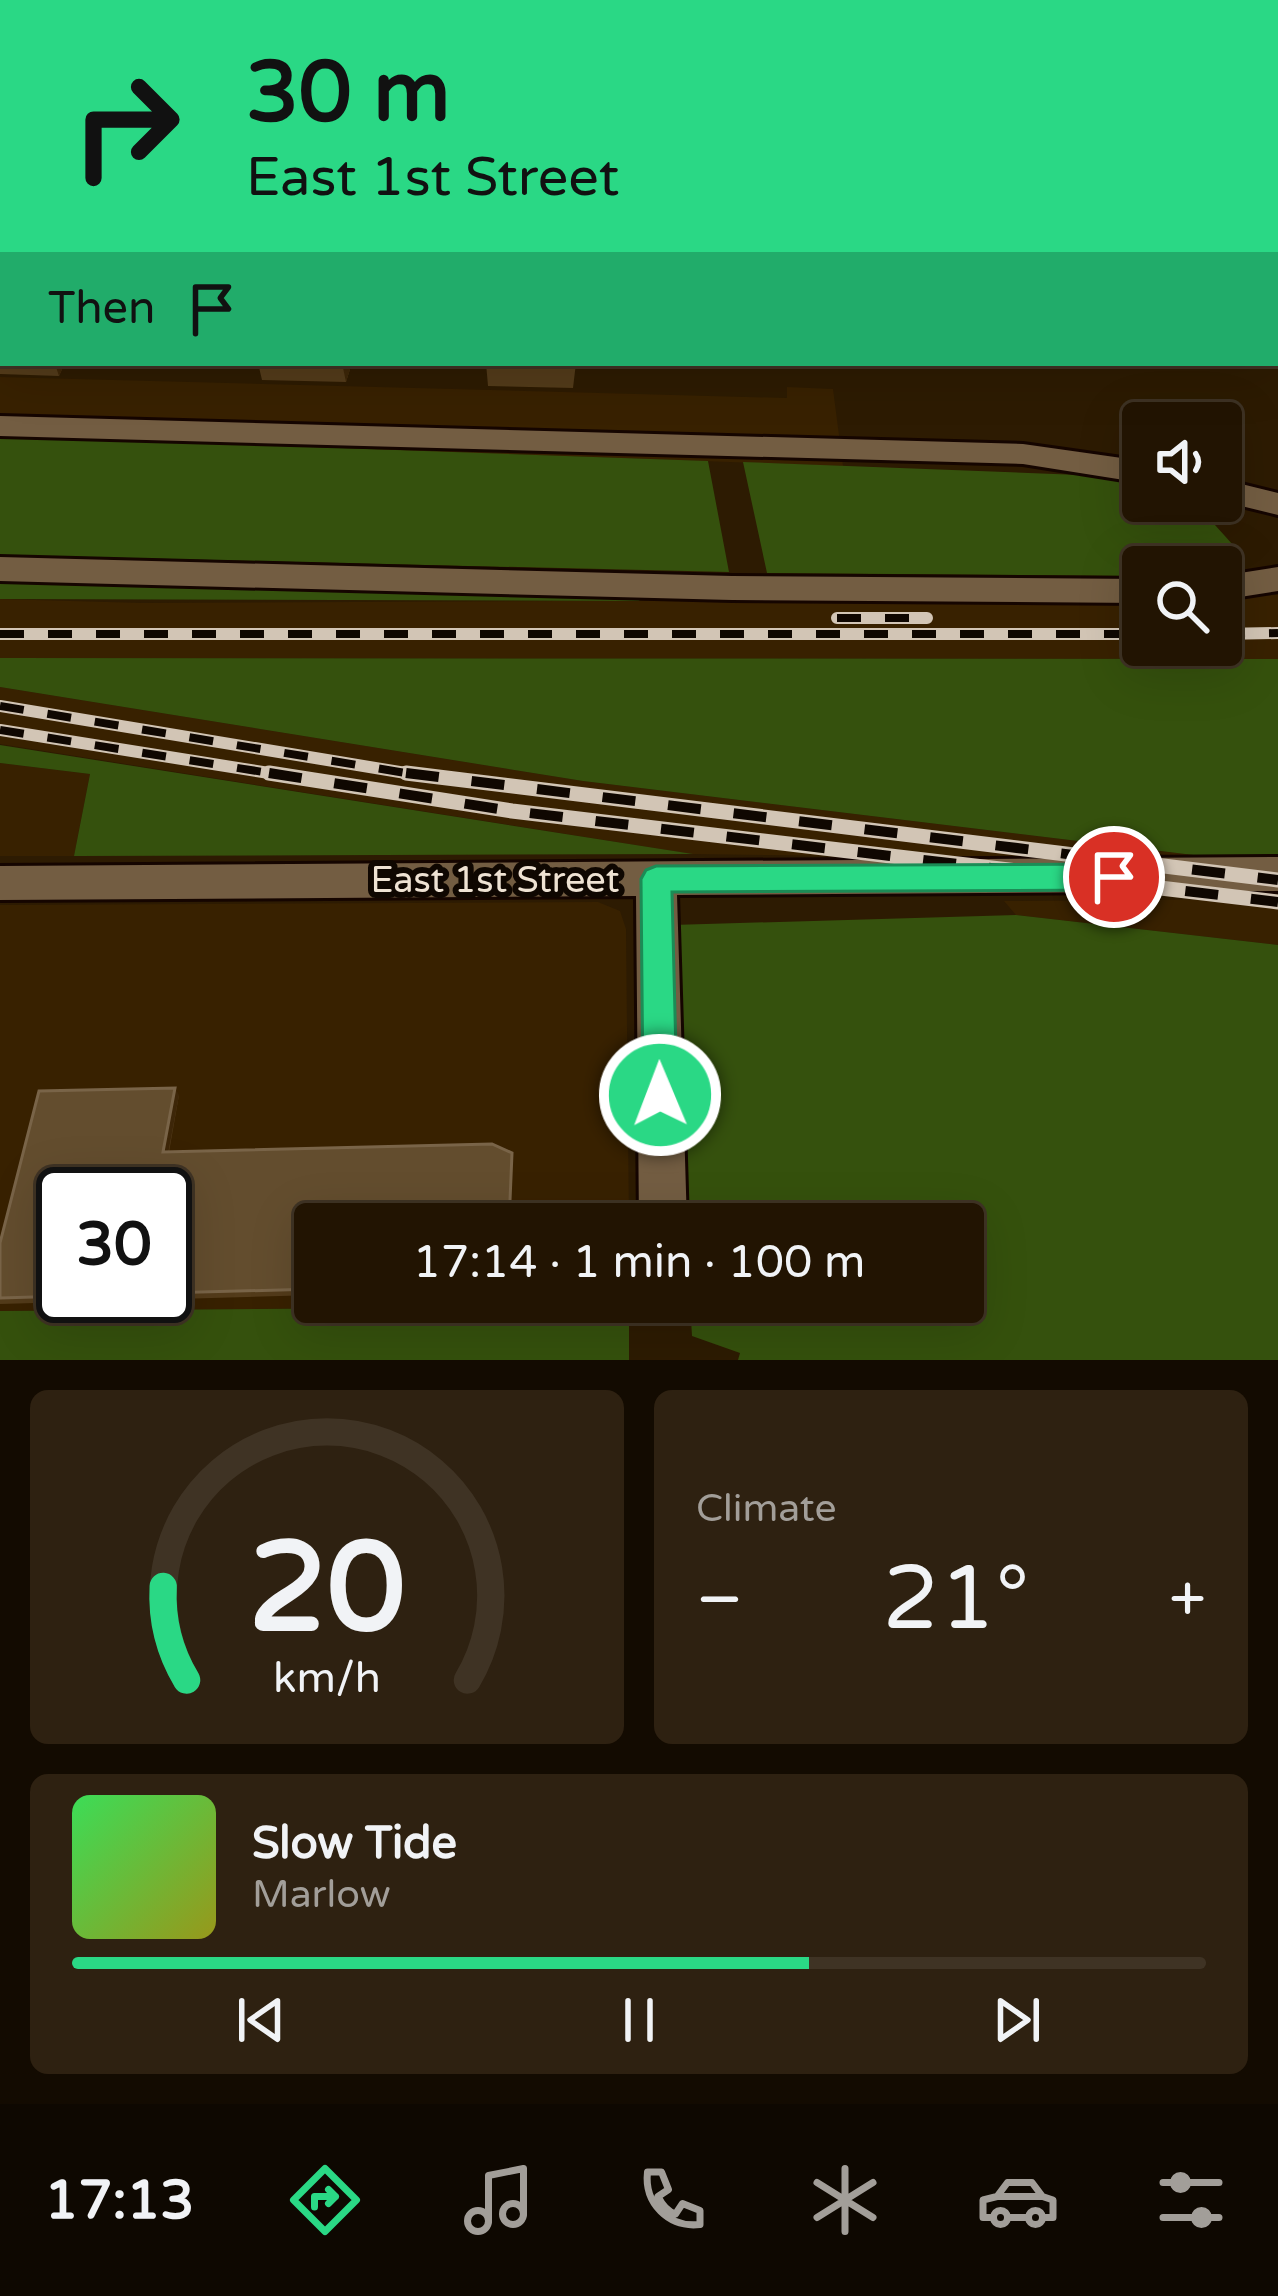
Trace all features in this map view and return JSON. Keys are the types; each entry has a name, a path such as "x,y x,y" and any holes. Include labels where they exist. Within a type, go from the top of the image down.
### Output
{"street":[{"path":"0,426 986,453 1122,469"},
{"path":"1242,495 1278,504"},
{"path":"0,569 732,588 1122,591"},
{"path":"1242,585 1278,579"},
{"name":"East 1st Street","path":"0,883 1278,874"},
{"path":"656,879 663,1203"}],"shaded area":[{"path":"0,377 787,398 787,387 833,389 843,466 0,436"},
{"path":"1278,595 1278,659 1242,659 1242,596"},
{"path":"1122,598 1122,659 0,658 0,599 142,603"},
{"path":"0,687 583,781 1243,861 692,854 0,744"},
{"path":"0,763 90,774 74,856 0,856"},
{"path":"1278,899 1278,945 1016,915 1004,901"},
{"path":"598,902 620,911 626,929 629,1203 294,1203 294,1309 192,1309 192,1167 36,1167 36,1311 0,1311 0,905"}],"green space":[{"path":"0,436 708,461 729,572 0,555"},
{"path":"743,462 1080,475 1122,482 1122,522 1212,522 1234,546 1122,546 1122,576 767,573"},
{"path":"0,578 633,596 640,601 0,599"},
{"path":"0,658 1122,659 1122,666 1242,666 1242,659 1278,659 1278,860 1243,861 583,781 0,687"},
{"path":"0,745 693,854 74,856 90,774 0,763"},
{"path":"1016,915 1278,945 1278,1360 738,1360 740,1353 692,1336 691,1323 984,1323 984,1203 686,1203 672,925"},
{"path":"192,1309 294,1309 294,1323 629,1323 629,1360 0,1360 0,1311 36,1311 36,1323 192,1323"}],"building":[{"path":"175,1088 163,1152 492,1144 512,1153 510,1203 294,1203 294,1290 192,1292 192,1167 36,1167 36,1297 0,1298 0,1243 39,1091"}],"railway":[{"path":"837,618 927,618"},
{"path":"1242,634 1278,633"},
{"path":"0,634 1122,634"},
{"path":"0,706 424,776"},
{"path":"0,730 279,775"},
{"path":"269,773 279,775"},
{"path":"406,773 1278,880"},
{"path":"279,775 512,811 1278,902"},
{"path":"279,775 288,776"}],"route":[{"path":"660,1095 656,879 1114,877"}]}
